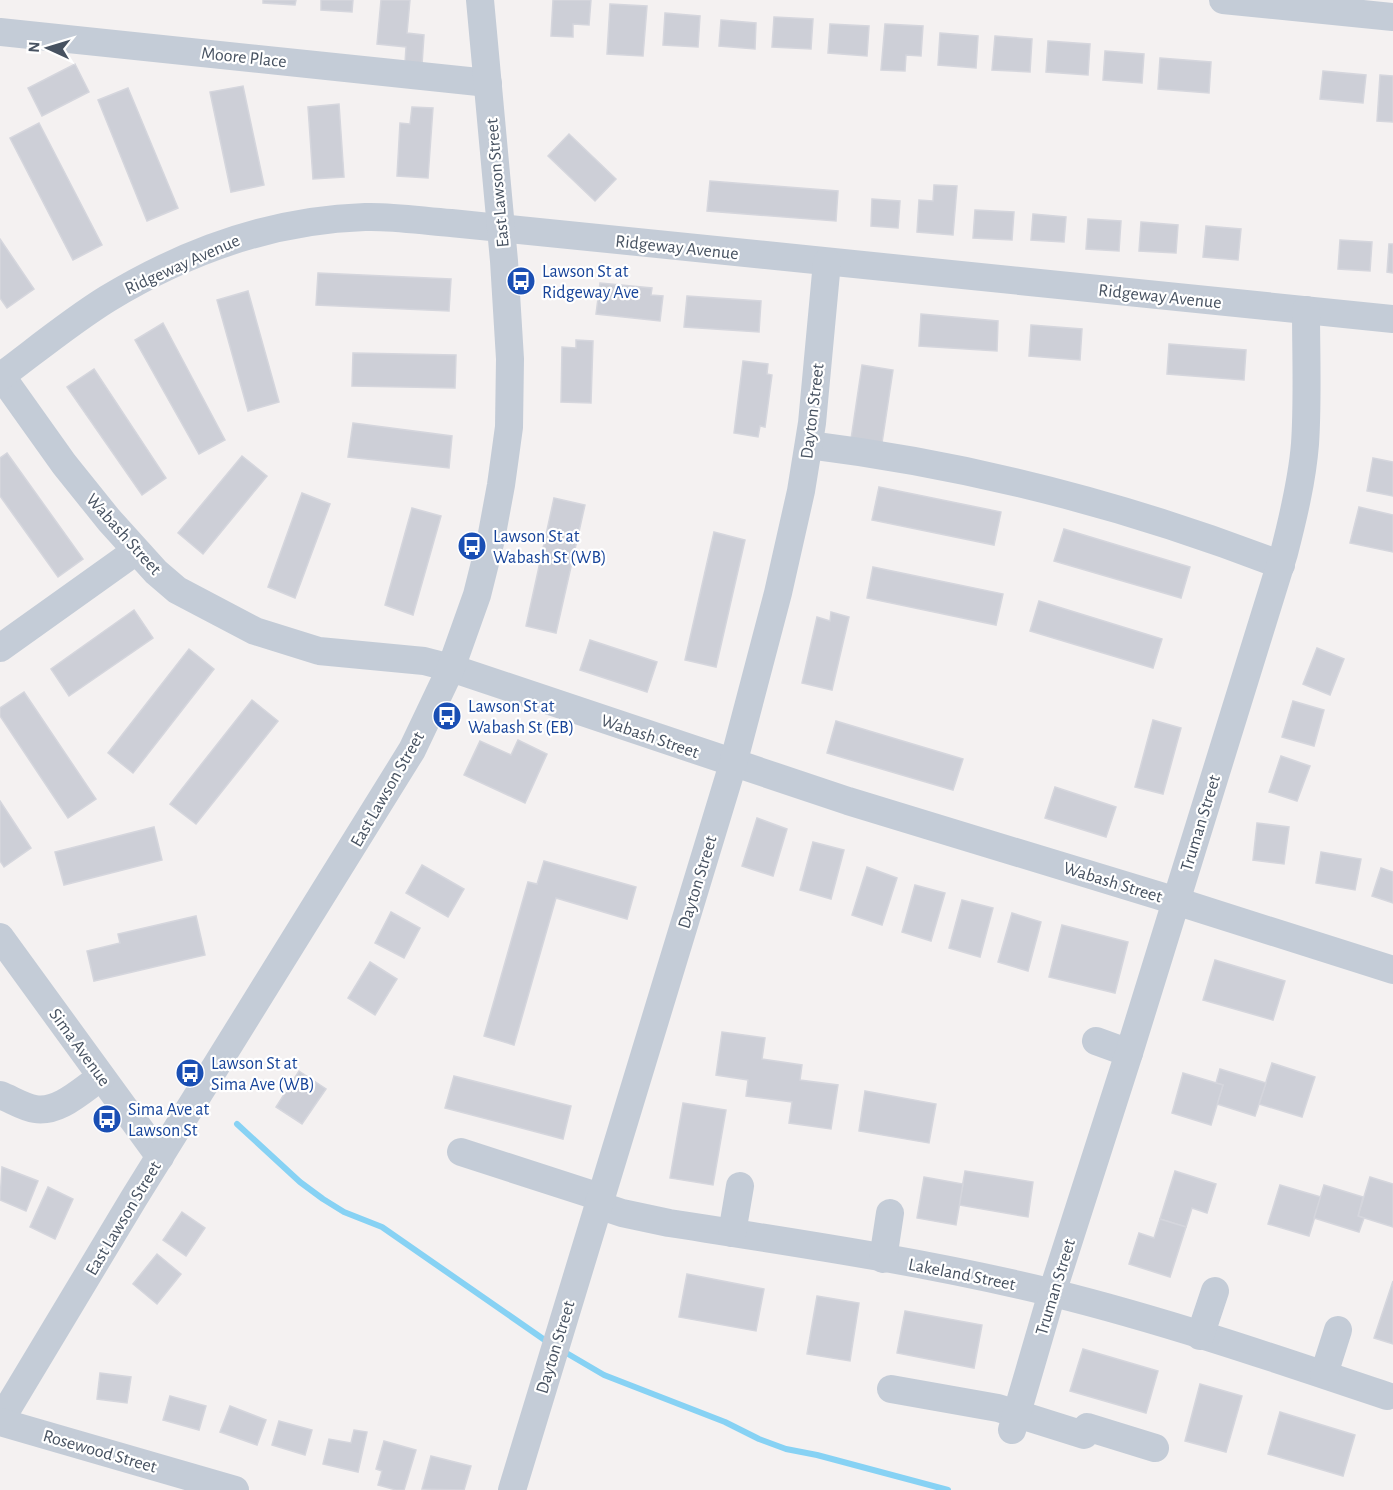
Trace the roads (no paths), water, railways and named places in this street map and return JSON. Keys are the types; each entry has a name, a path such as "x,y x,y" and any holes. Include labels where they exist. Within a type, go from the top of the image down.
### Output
{"street":[{"name":"East Lawson Street","path":"0,1422 160,1157 412,750 452,668 477,595 501,485 509,427 510,359 480,0"},
{"path":"1223,0 1393,17"},
{"name":"Moore Place","path":"0,32 488,83"},
{"name":"Ridgeway Avenue","path":"0,376 106,300 155,273 243,236 272,229 368,217 500,228 1393,319"},
{"name":"Dayton Street","path":"512,1490 733,764 778,593 801,491 813,423 827,262"},
{"name":"Truman Street","path":"1015,1422 1052,1293 1129,1053 1281,565 1292,523 1304,447 1307,396 1306,310"},
{"name":"Wabash Street","path":"0,376 64,464 156,572 177,590 255,631 319,651 424,661 452,668 848,801 1393,970"},
{"path":"809,445 1010,479 1136,515 1281,565"},
{"path":"0,648 136,551"},
{"name":"Sima Avenue","path":"0,937 160,1157"},
{"path":"1096,1041 1129,1053"},
{"path":"0,1095 36,1109 49,1109 101,1077"},
{"name":"Lakeland Street","path":"462,1152 599,1201 622,1213 955,1271 1052,1293 1120,1310 1387,1396"},
{"path":"732,1233 740,1186"},
{"path":"883,1259 890,1213"},
{"path":"1200,1336 1215,1291"},
{"path":"1324,1374 1338,1330"},
{"path":"891,1389 958,1400 1015,1422 1084,1435 1087,1426 1155,1448"},
{"name":"Rosewood Street","path":"0,1422 235,1490"}],"waterway":[{"path":"237,1124 300,1182 323,1199 344,1212 382,1227 549,1343"},
{"path":"563,1351 604,1375 725,1422 786,1449 948,1490"}],"place":[{"name":"Lawson St at Ridgeway Ave","path":"521,281"},
{"name":"Lawson St at Wabash St (WB)","path":"472,546"},
{"name":"Lawson St at Wabash St (EB)","path":"447,716"},
{"name":"Lawson St at Sima Ave (WB)","path":"190,1073"},
{"name":"Sima Ave at Lawson St","path":"107,1119"}]}
